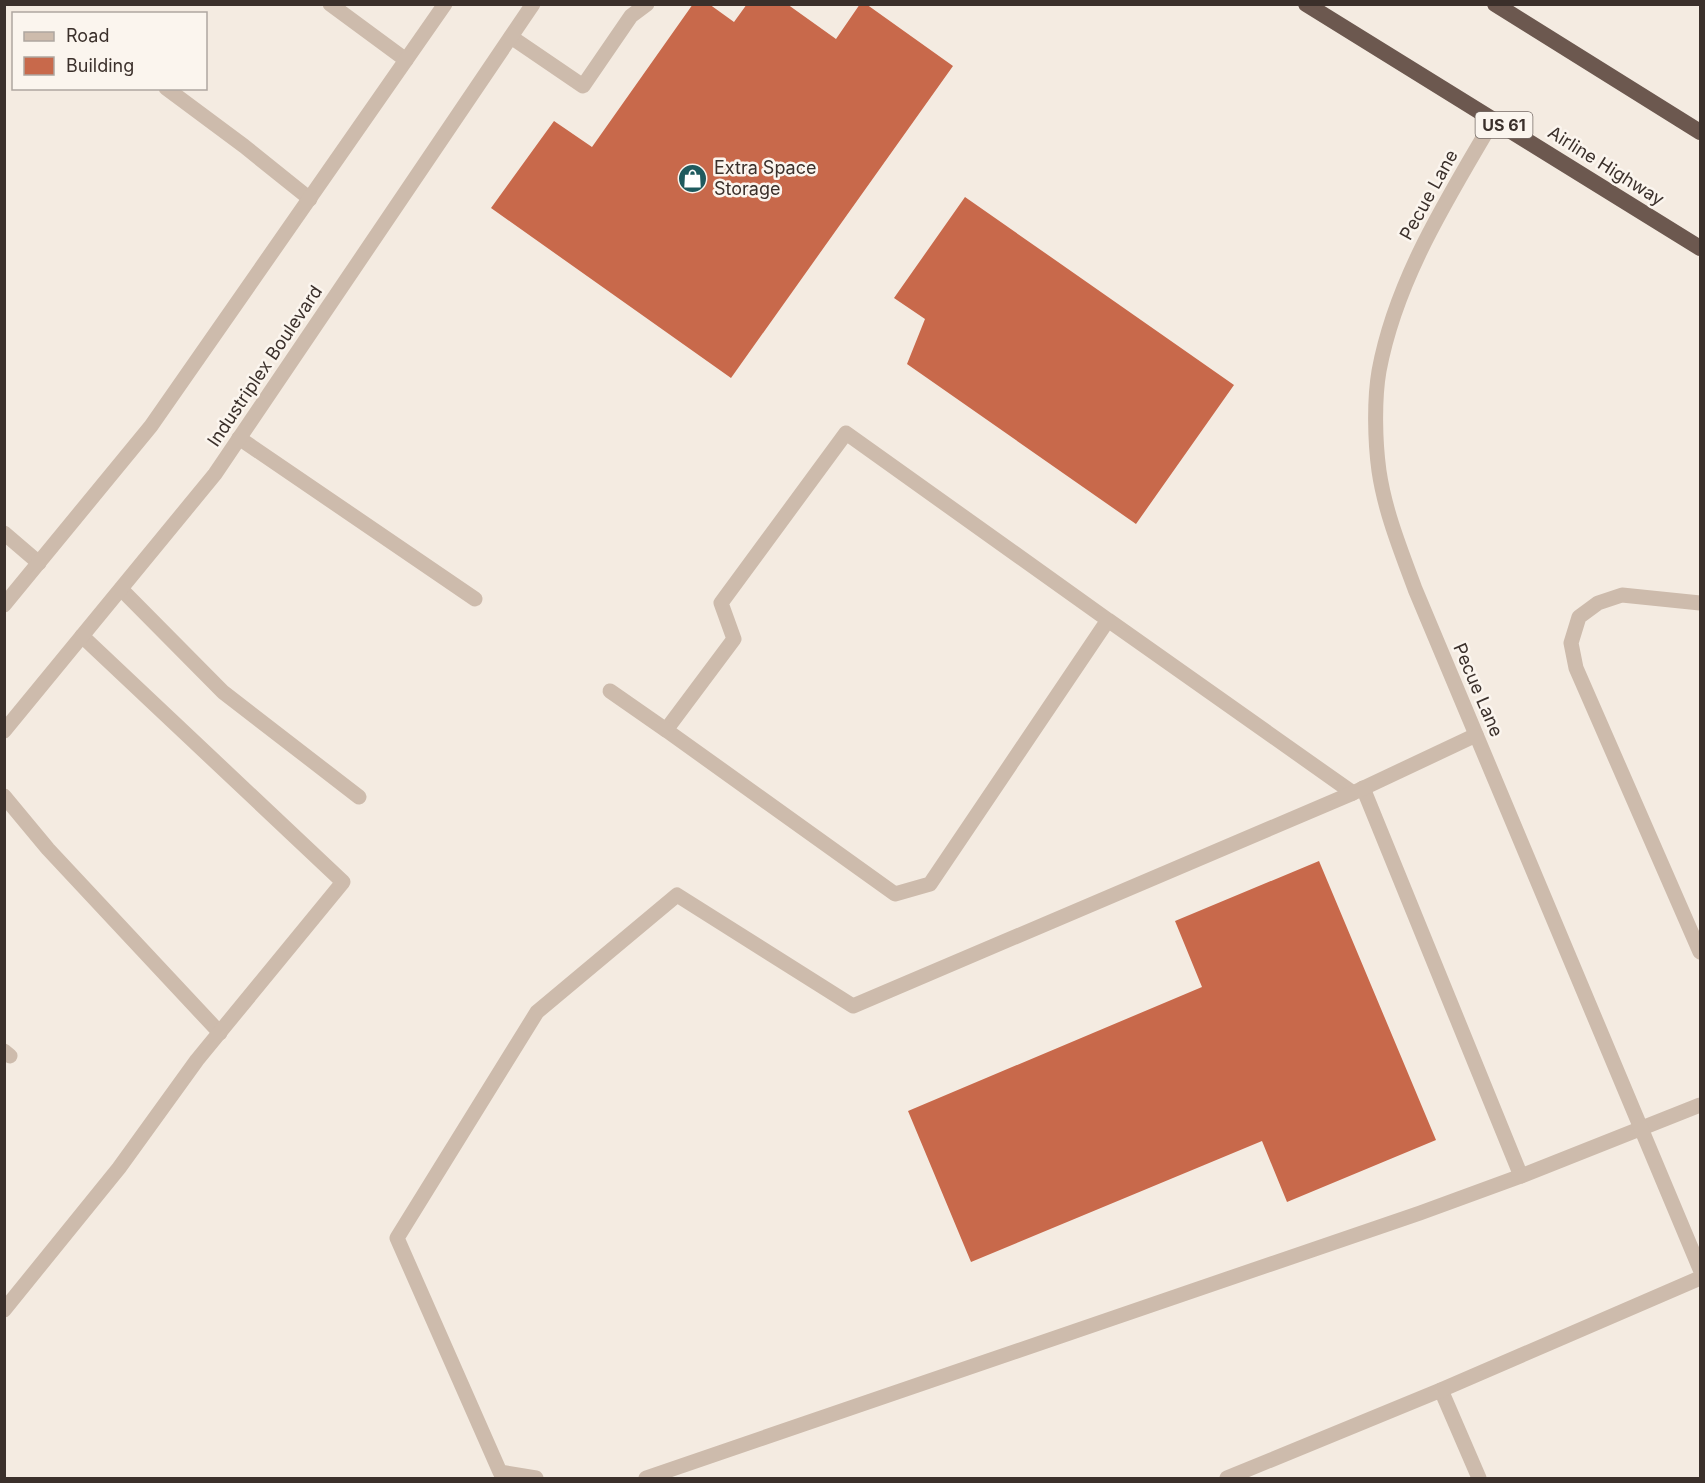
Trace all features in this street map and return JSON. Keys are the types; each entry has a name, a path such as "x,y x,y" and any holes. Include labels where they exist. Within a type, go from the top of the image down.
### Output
{"highway":[{"name":"Airline Highway","path":"1306,4 1701,248"},
{"path":"1495,4 1701,132"}],"street":[{"name":"Industriplex Boulevard","path":"4,731 215,474 533,4"},
{"path":"511,37 583,86 631,16 647,4"},
{"path":"333,5 406,60"},
{"path":"4,605 151,426 444,5"},
{"path":"169,90 309,198"},
{"name":"Pecue Lane","path":"1494,119 1414,263 1388,334 1379,372 1376,414 1379,471 1393,527 1415,589 1701,1269"},
{"path":"666,730 734,639 721,603 846,433 1108,620 1358,790 1521,1176"},
{"path":"239,438 475,599"},
{"path":"4,533 39,563"},
{"path":"121,589 223,692 359,797"},
{"path":"1701,603 1622,595 1598,603 1580,617 1571,643 1576,668 1701,952"},
{"path":"610,691 896,894 930,884 1108,620"},
{"path":"4,1310 119,1168 197,1060 343,882 82,636"},
{"path":"536,1479 500,1472 397,1238 537,1012 677,895 854,1006 1358,790 1476,735"},
{"path":"4,796 48,849 220,1033"},
{"path":"646,1479 1420,1214 1701,1105"},
{"path":"1227,1479 1701,1278"},
{"path":"1441,1390 1479,1479"}],"building":[{"name":"Extra Space Storage","path":"693,4 709,4 734,22 747,4 787,4 836,39 860,4 866,4 953,66 731,378 491,208 554,121 592,147"},
{"path":"965,197 1234,385 1136,524 907,364 925,319 894,298"},
{"path":"1319,861 1436,1140 1287,1202 1262,1141 971,1262 908,1111 1202,987 1175,921"}],"place":[{"name":"Extra Space Storage","path":"693,178"}]}
